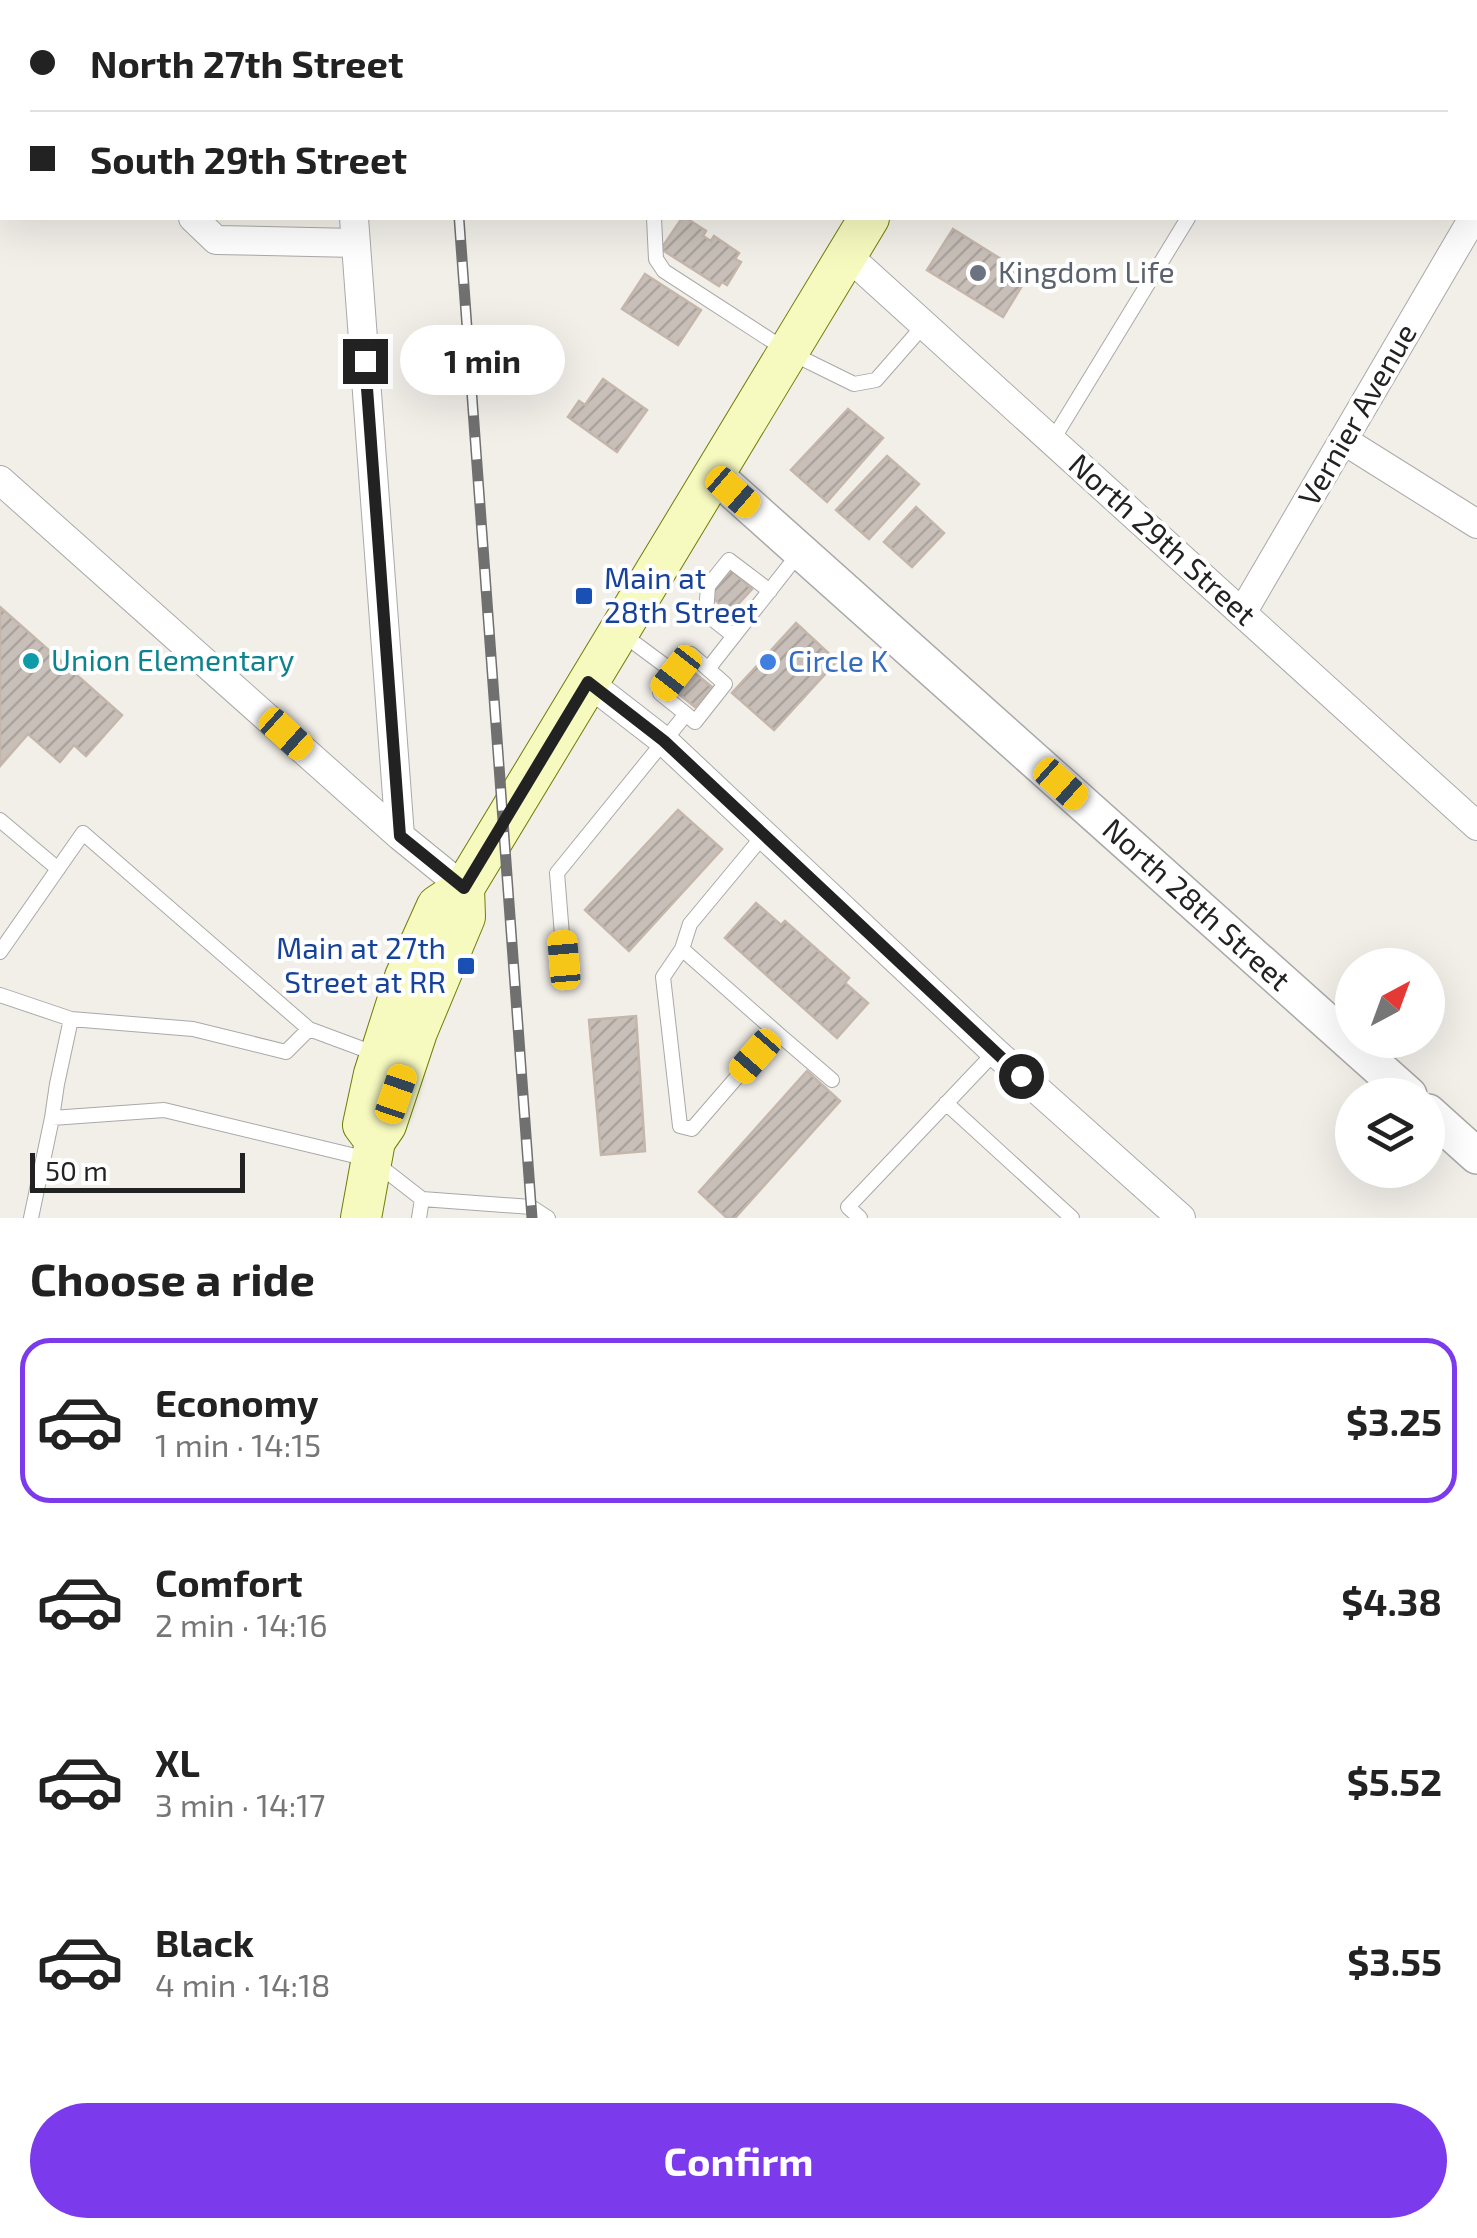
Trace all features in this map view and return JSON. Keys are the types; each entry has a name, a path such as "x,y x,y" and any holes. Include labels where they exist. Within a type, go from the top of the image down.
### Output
{"main road":[{"path":"374,1150 363,1125 380,1055 405,977 437,906 464,888 868,220"},
{"path":"361,1218 374,1150 465,917 464,888"}],"street":[{"path":"195,220 216,240 355,230 400,836"},
{"name":"Vernier Avenue","path":"1242,613 1471,220"},
{"name":"North 29th Street","path":"847,255 1477,826"},
{"path":"1343,440 1477,524"},
{"name":"North 28th Street","path":"714,475 1390,1078"},
{"path":"0,480 400,836 464,888"},
{"path":"588,682 664,741 995,1052 1181,1218"},
{"path":"1445,1127 1477,1156"}],"lane":[{"path":"654,220 656,259 664,271 788,352 854,384 876,380 924,325"},
{"path":"1052,441 1187,220"},
{"path":"708,669 801,552"},
{"path":"734,636 706,614 708,586 728,560 770,591"},
{"path":"620,632 676,673"},
{"path":"690,654 708,669 725,684 695,722 660,693 690,654"},
{"path":"564,960 557,873 686,714"},
{"path":"0,820 58,869"},
{"path":"0,952 83,833 309,1029 380,1055"},
{"path":"763,836 690,924 682,950 663,977 680,1126 692,1129 776,1032"},
{"path":"682,950 832,1080"},
{"path":"0,995 71,1020 193,1029 286,1052 309,1029"},
{"path":"30,1218 71,1020"},
{"path":"860,1218 848,1207 995,1052"},
{"path":"946,1103 1072,1218"},
{"path":"52,1118 164,1110 374,1150 422,1199 531,1207 548,1218"},
{"path":"419,1218 422,1199"}],"building":[{"path":"681,220 689,220 706,231 703,236 711,241 714,236 739,253 735,259 741,262 727,285 722,282 719,286 661,249"},
{"name":"Kingdom Life","path":"953,229 1028,276 1003,317 927,270"},
{"path":"645,274 701,310 678,345 622,309"},
{"path":"603,379 647,410 617,452 568,417 579,401 585,405"},
{"path":"848,409 883,438 827,502 791,470"},
{"path":"887,456 919,484 869,539 836,510"},
{"path":"916,507 944,533 912,567 884,542"},
{"path":"731,570 752,589 730,613 709,595"},
{"name":"Union Elementary","path":"0,607 122,715 86,756 74,745 60,762 28,734 0,766"},
{"path":"796,623 837,661 774,730 732,693"},
{"path":"686,666 712,687 695,707 670,687"},
{"path":"678,810 722,849 629,951 585,910"},
{"path":"756,903 781,925 785,921 849,978 845,983 868,1003 837,1038 725,938"},
{"path":"636,1016 645,1151 601,1155 589,1020"},
{"path":"807,1071 840,1101 735,1218 727,1218 699,1192"}],"railway":[{"path":"459,220 532,1218"}],"place":[{"name":"Kingdom Life","path":"978,273"},
{"name":"Main at 28th Street","path":"584,596"},
{"name":"Union Elementary","path":"31,661"},
{"name":"Circle K","path":"768,662"},
{"name":"Main at 27th Street at RR","path":"466,966"}],"route":[{"path":"365,361 400,836 464,888 588,682 664,741 1021,1076"}]}
